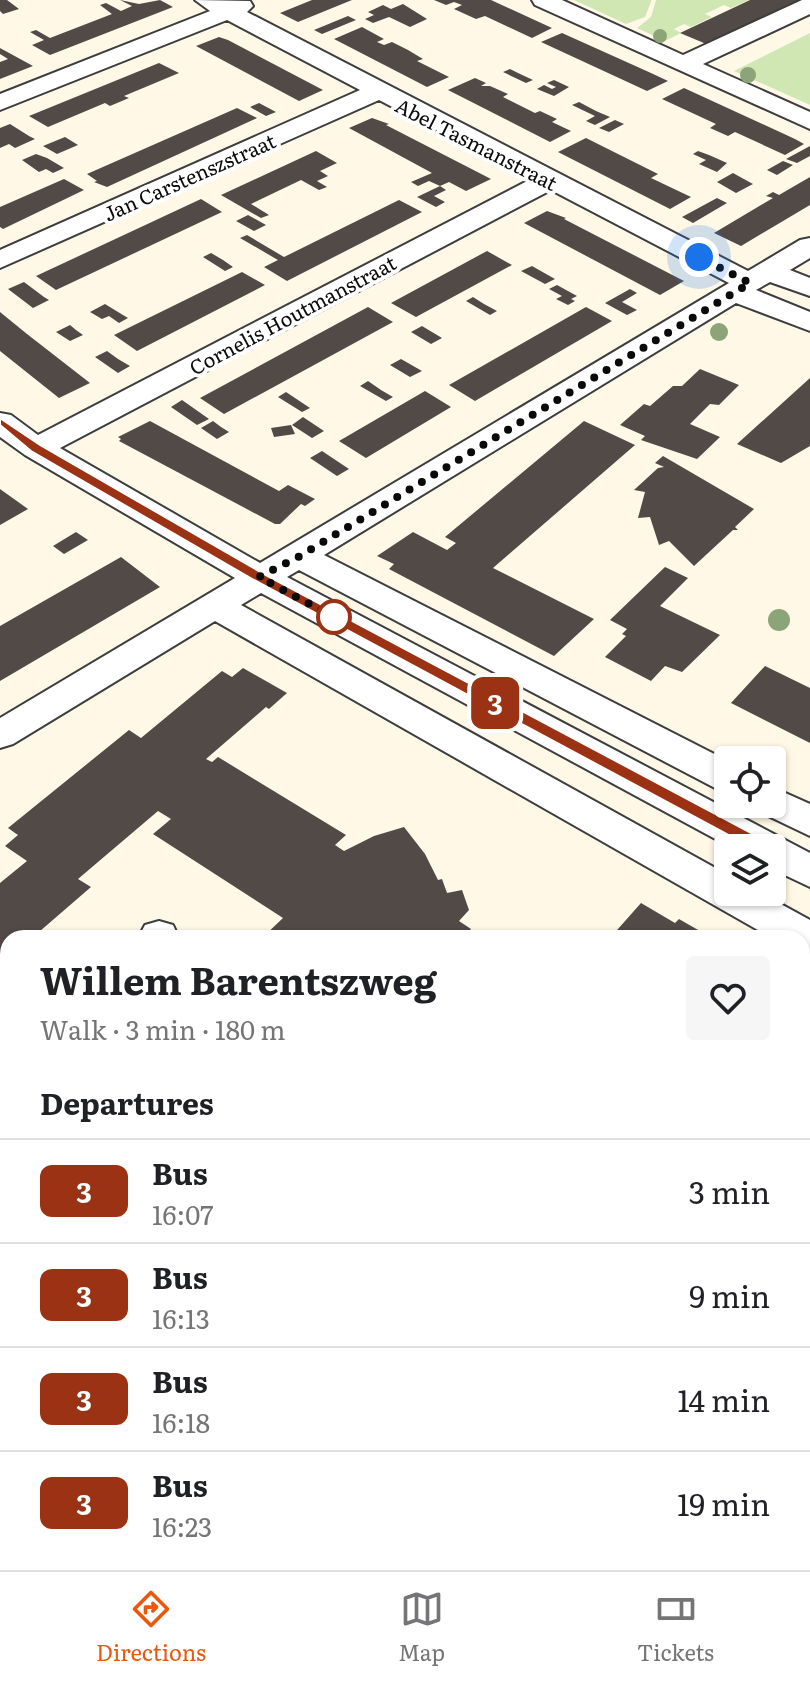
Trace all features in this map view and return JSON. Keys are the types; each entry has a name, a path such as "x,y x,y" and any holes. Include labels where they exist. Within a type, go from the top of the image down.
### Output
{"street":[{"path":"0,103 216,6 257,0"},
{"path":"543,0 810,121"},
{"path":"683,64 810,5"},
{"name":"Abel Tasmanstraat","path":"216,6 751,282"},
{"name":"Jan Carstenszstraat","path":"0,260 378,91"},
{"name":"Cornelis Houtmanstraat","path":"36,448 549,180"},
{"path":"0,735 810,246"},
{"path":"751,282 810,288"},
{"path":"751,282 810,322"},
{"path":"0,422 36,448 259,577 740,834"},
{"path":"300,556 714,771"},
{"path":"213,605 792,930"},
{"path":"786,808 810,821"},
{"path":"786,859 810,872"}],"green space":[{"path":"574,0 651,2 645,17 626,24"},
{"path":"656,0 749,0 731,8 724,5 705,14 712,17 691,27 684,24 674,29 681,33 665,41 637,28 651,17"},
{"path":"810,33 810,105 734,71"}],"building":[{"path":"0,0 7,0 19,9 3,14"},
{"path":"120,0 139,4 160,0 173,7 50,55 32,45 44,40 30,32 36,30 50,38 112,14 100,5 106,3 121,11 132,6"},
{"path":"312,0 352,0 298,22 280,13"},
{"path":"434,0 491,0 552,28 532,38 485,16 476,19 454,9 462,5 454,2 446,5"},
{"path":"750,0 807,0 711,46 680,33"},
{"path":"403,4 427,19 410,27 389,17 373,23 365,19 374,15 368,12 383,5 391,9"},
{"path":"348,16 356,20 322,34 314,30"},
{"path":"362,27 384,39 377,42 384,45 392,42 423,59 417,61 449,77 427,87 334,39"},
{"path":"562,33 668,81 647,91 541,42"},
{"path":"219,37 323,90 299,101 196,46"},
{"path":"0,48 33,66 0,79 0,62 8,59 0,54"},
{"path":"159,63 179,73 124,96 129,98 110,106 105,103 48,127 29,116"},
{"path":"510,69 533,80 526,83 503,72"},
{"path":"475,78 486,83 481,86 490,86 508,94 503,97 535,113 540,111 557,119 552,122 571,131 550,142 448,90"},
{"path":"554,80 569,87 554,96 537,89 544,85 552,89 556,87 547,83"},
{"path":"684,88 804,144 785,155 735,132 728,136 710,128 716,124 662,99"},
{"path":"579,102 610,117 595,125 586,121 595,116 572,105"},
{"path":"259,103 276,112 266,116 250,107"},
{"path":"237,108 257,118 107,187 94,182 97,181 87,174"},
{"path":"372,118 389,124 386,125 491,179 466,191 449,182 440,186 429,181 418,186 411,182 432,173 349,128"},
{"path":"615,120 624,124 609,132 599,128"},
{"path":"10,124 35,139 15,148 9,144 0,148 0,128"},
{"path":"65,137 78,145 57,154 43,146"},
{"path":"586,138 658,174 651,178 691,197 670,209 558,152"},
{"path":"810,146 810,156 797,163 786,159"},
{"path":"316,151 337,163 320,171 328,176 317,181 327,187 319,190 301,180 251,204 269,215 261,218 221,195"},
{"path":"698,151 727,163 717,172 699,164 706,160 693,154"},
{"path":"36,154 64,168 53,173 46,169 39,172 22,160"},
{"path":"783,161 793,165 777,175 767,170"},
{"path":"733,173 753,184 736,193 717,182"},
{"path":"810,177 810,205 741,246 714,233 773,198 766,196 773,192 779,195"},
{"path":"64,179 84,190 3,229 0,227 0,207"},
{"path":"440,186 446,190 434,196 445,202 436,207 417,197"},
{"path":"717,198 727,203 693,223 682,217"},
{"path":"201,199 222,212 56,290 36,276"},
{"path":"399,200 422,212 287,281 264,267 278,260 240,238 247,235 284,257"},
{"path":"547,211 566,218 684,281 660,295 524,223"},
{"path":"248,215 266,225 254,231 236,221"},
{"path":"487,251 512,265 416,317 391,303"},
{"path":"211,253 233,267 225,271 203,257"},
{"path":"532,266 555,279 545,284 521,271"},
{"path":"242,272 265,285 137,351 114,335"},
{"path":"24,282 49,300 33,308 8,289"},
{"path":"557,285 577,296 571,299 575,301 568,305 556,299 562,296 549,289"},
{"path":"630,289 637,293 622,302 637,310 627,315 605,303"},
{"path":"473,297 497,311 490,315 466,301"},
{"path":"105,304 128,318 119,323 109,316 102,319 90,312"},
{"path":"368,307 393,322 224,414 200,398"},
{"path":"586,307 612,321 475,401 449,385"},
{"path":"0,312 90,383 59,398 0,351"},
{"path":"70,325 83,335 70,341 56,332"},
{"path":"422,326 442,338 431,344 411,332"},
{"path":"107,351 130,366 118,373 95,357"},
{"path":"401,359 422,371 410,377 390,365"},
{"path":"700,369 739,385 719,405 710,404 690,424 720,437 697,459 641,440 645,436 620,425 644,404 650,406 673,386 682,386"},
{"path":"810,378 810,446 781,463 737,444"},
{"path":"368,381 393,397 386,401 360,386"},
{"path":"425,391 451,407 366,458 339,441"},
{"path":"286,392 310,408 302,412 278,397"},
{"path":"182,400 209,419 197,425 171,407"},
{"path":"303,417 324,431 312,438 292,425"},
{"path":"150,421 279,491 288,485 315,499 305,506 301,504 280,524 275,524 119,441 121,439 118,437"},
{"path":"213,421 229,432 217,439 201,428"},
{"path":"584,421 635,445 493,568 594,619 554,656 389,569 394,564 377,556 413,532 447,550 456,543 445,537"},
{"path":"291,425 295,434 274,437 271,428"},
{"path":"322,451 349,469 337,476 310,458"},
{"path":"663,456 754,509 735,527 738,530 733,530 694,566 669,541 659,545 650,517 638,518 645,492 634,490 658,468 664,467 655,463"},
{"path":"0,489 28,509 0,525"},
{"path":"76,532 88,540 64,554 53,546"},
{"path":"121,557 160,587 0,681 0,626"},
{"path":"665,567 688,578 660,606 720,635 682,672 665,666 651,681 605,657 626,636 622,634 627,629 610,620"},
{"path":"765,666 810,688 810,743 731,703"},
{"path":"243,668 287,693 269,709 266,707 206,759 212,762 218,757 346,835 335,845 344,851 374,836 404,827 425,854 438,880 442,879 447,893 462,890 469,910 459,921 470,930 270,930 283,918 153,834 171,819 158,811 78,879 91,887 41,930 0,930 0,883 27,861 5,846 18,835 8,828 129,730 141,738 222,671 232,677"},
{"path":"641,903 675,923 679,919 698,930 617,930"}],"bus line":[{"name":"3","path":"0,422 36,448 259,577 740,834"}],"route":[{"path":"334,617 259,577 300,556 750,283 699,257"}]}
